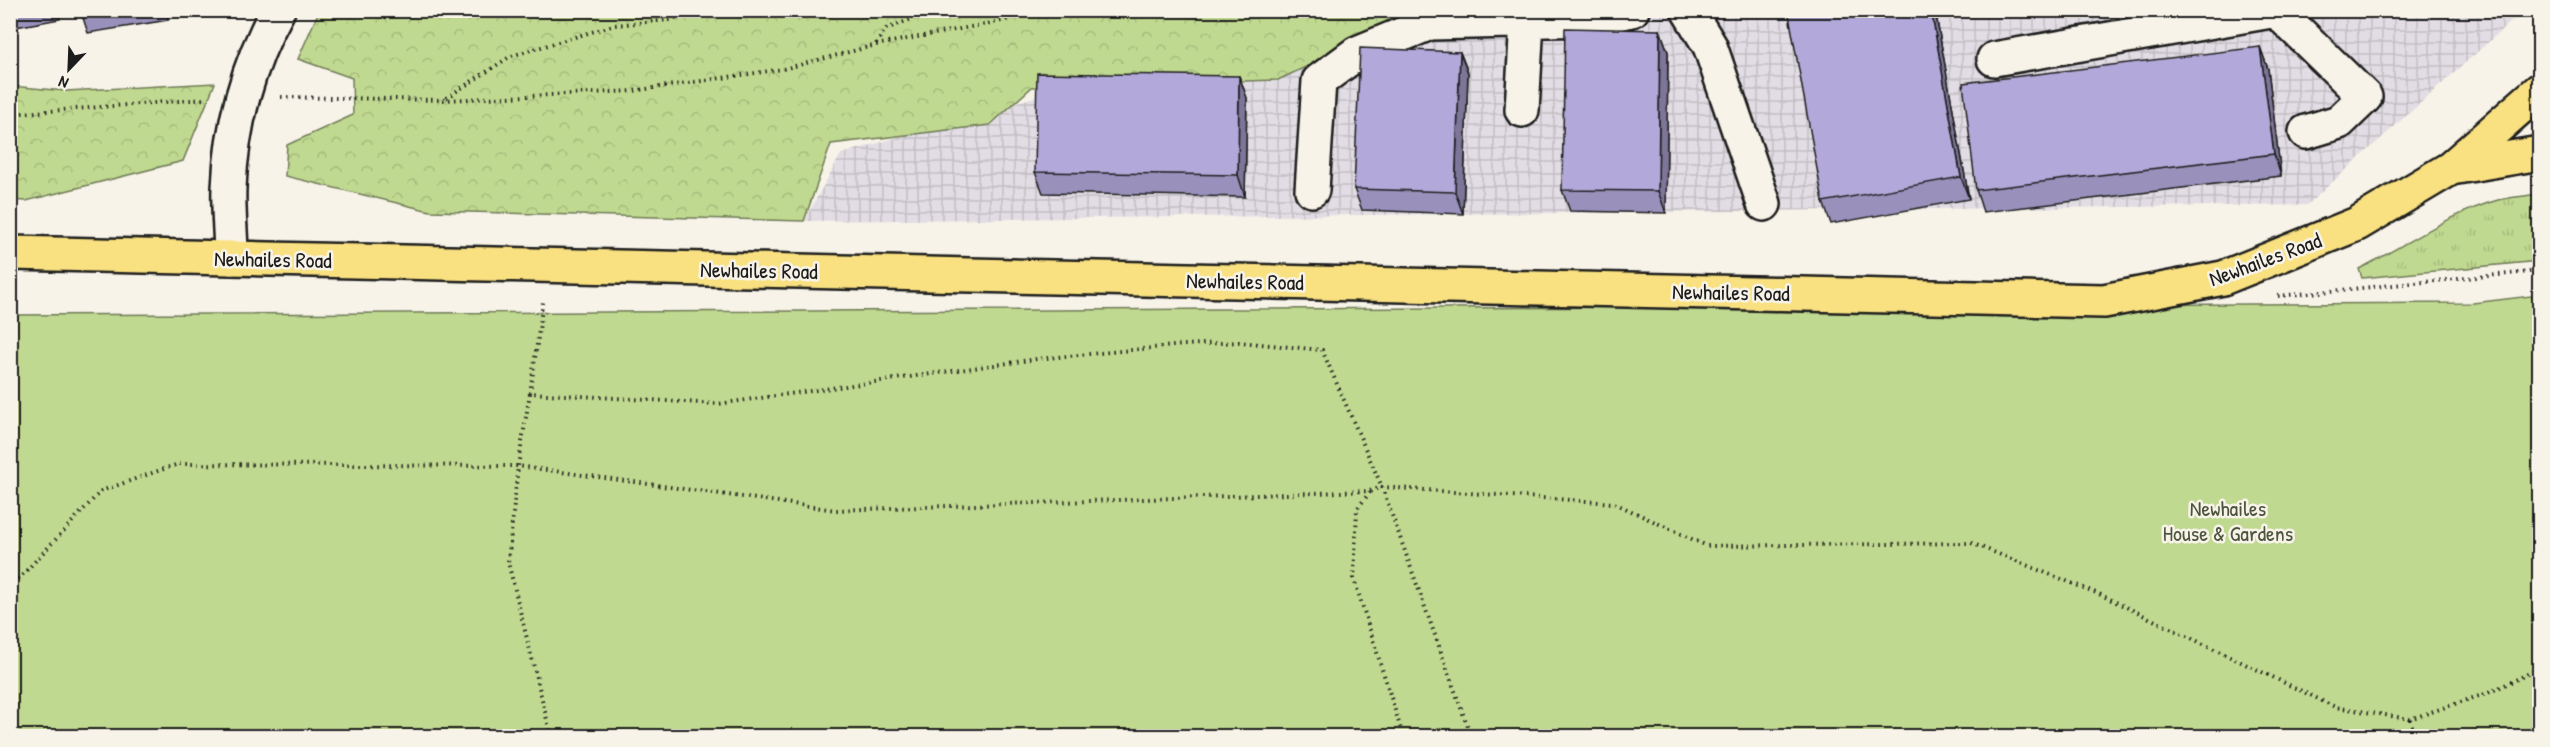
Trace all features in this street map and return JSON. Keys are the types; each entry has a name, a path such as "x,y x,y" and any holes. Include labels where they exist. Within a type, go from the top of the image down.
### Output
{"main road":[{"name":"Newhailes Road","path":"10,253 2104,301 2223,278 2357,224 2451,168 2540,90"},
{"name":"Newhailes Road","path":"2451,168 2540,153"}],"street":[{"path":"231,258 229,187 242,96 266,32 278,10"},
{"path":"1312,190 1318,81 1357,53 1430,23 1592,19 1632,10"},
{"path":"1688,10 1710,46 1764,204"},
{"path":"1994,59 2277,11 2365,97 2339,122 2306,132"},
{"path":"1522,110 1527,21"}],"path":[{"path":"445,99 511,56 615,25 669,20 696,10"},
{"path":"876,45 886,29 935,10"},
{"path":"10,114 242,96 445,99 610,92 674,86 783,69 876,45 1002,21 1036,10"},
{"path":"545,265 543,314 518,466 508,562 551,736"},
{"path":"2223,278 2281,297 2540,272"},
{"path":"530,393 718,404 1037,359 1184,345 1239,342 1322,350 1382,487 1470,736"},
{"path":"10,588 101,491 178,464 518,466 836,510 1370,491 1382,487 1614,503 1707,546 1971,543 2099,594 2335,707 2410,719 2488,693 2540,668"},
{"path":"1370,491 1357,509 1354,579 1402,736"},
{"path":"2410,719 2415,736"}],"shaded area":[{"path":"1327,11 2523,11 2307,205 804,221 841,154"}],"green space":[{"path":"319,11 1424,11 1278,80 1032,87 990,125 831,144 804,221 430,211 285,176 287,145 353,115 352,78 298,59"},
{"path":"215,83 183,161 26,201 11,200 11,86 66,91"},
{"path":"2539,194 2539,261 2362,278 2359,269 2462,213 2498,200"},
{"name":"Newhailes House & Gardens","path":"2539,295 2539,736 11,736 10,315 2473,303"}],"building":[{"path":"81,10 125,10 83,18"},
{"path":"1788,10 1931,10 1961,177 1823,202"},
{"path":"1565,28 1660,30 1658,191 1562,190"},
{"path":"2260,47 2274,154 1976,190 1963,83"},
{"path":"1360,48 1460,52 1455,192 1354,189"},
{"path":"1037,73 1239,76 1238,175 1035,172"}]}
